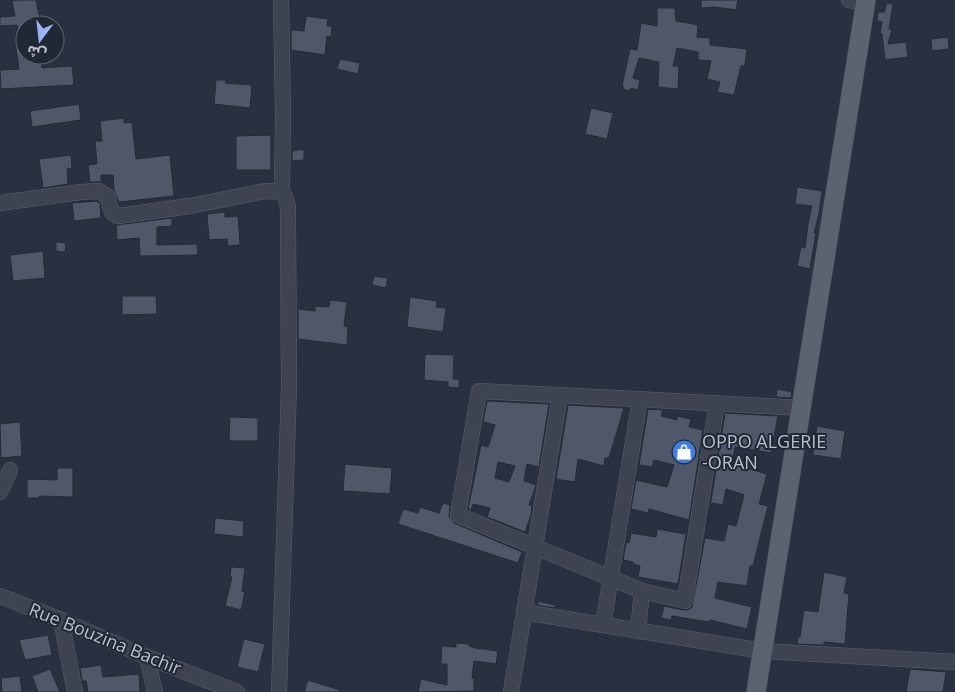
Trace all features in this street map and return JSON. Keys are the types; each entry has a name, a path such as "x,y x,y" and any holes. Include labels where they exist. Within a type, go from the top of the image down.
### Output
{"main road":[{"path":"756,692 802,408 860,1"}],"street":[{"path":"281,0 282,193"},
{"path":"0,203 99,191 108,197 114,214 122,216 190,206 265,191 276,191 282,193 286,198 288,212 289,387 279,692"},
{"path":"717,403 685,602 642,592 458,515 479,391 717,403 802,408"},
{"path":"511,692 560,395"},
{"path":"603,625 640,399"},
{"path":"0,492 10,470"},
{"path":"638,630 642,592"},
{"name":"Rue Bouzina Bachir","path":"0,596 232,691"},
{"path":"524,612 763,651 955,662"},
{"path":"61,620 75,692"},
{"path":"147,657 155,692"}],"building":[{"path":"36,0 39,15 15,16 12,1"},
{"path":"701,0 738,0 736,10 715,7 701,8"},
{"path":"887,3 893,4 889,29 892,30 888,44 906,42 908,57 885,60 882,34 880,33 882,22 877,21 878,12 884,12"},
{"path":"657,8 675,8 676,21 698,25 697,37 710,38 710,45 747,49 745,66 741,66 734,95 717,92 720,82 707,79 711,61 698,60 698,52 677,48 673,66 679,66 678,89 658,87 659,62 639,58 633,78 640,80 638,90 631,88 630,91 623,89 622,86 630,49 637,50 641,23 657,26"},
{"path":"15,16 15,25 0,26 0,17"},
{"path":"306,16 328,19 327,26 332,26 331,37 327,36 325,55 291,50 291,30 304,31"},
{"path":"948,37 949,49 932,51 931,39"},
{"path":"340,59 360,63 358,74 337,69"},
{"path":"18,65 42,65 42,68 72,66 74,85 1,89 0,70 19,69"},
{"path":"216,80 226,80 225,83 252,85 250,108 214,104"},
{"path":"79,104 81,120 32,127 30,111"},
{"path":"591,108 613,113 607,139 585,134"},
{"path":"124,118 124,123 132,122 136,159 170,155 174,196 119,202 114,190 113,175 101,175 101,182 90,182 88,165 97,164 95,141 102,141 100,121"},
{"path":"271,135 271,170 236,170 236,136"},
{"path":"304,149 304,160 292,161 292,151"},
{"path":"71,155 72,168 67,169 68,184 43,188 39,159"},
{"path":"797,187 822,191 814,233 816,233 810,269 797,266 801,247 805,248 812,206 795,204"},
{"path":"96,201 100,203 101,218 74,221 72,203"},
{"path":"225,212 225,217 238,216 240,245 228,246 227,239 209,240 207,214"},
{"path":"172,218 172,226 157,227 157,245 197,244 198,255 140,256 139,238 117,240 116,225"},
{"path":"56,242 66,243 65,252 56,251"},
{"path":"43,251 45,278 13,281 10,255"},
{"path":"374,276 388,278 386,288 372,285"},
{"path":"122,296 156,296 157,314 122,315"},
{"path":"410,297 437,301 436,307 446,308 443,332 407,327"},
{"path":"330,300 347,302 344,326 348,327 347,345 298,339 298,309 315,311 315,306 329,307"},
{"path":"425,354 454,355 453,379 459,379 459,388 448,387 448,382 424,380"},
{"path":"777,389 792,392 791,398 776,397"},
{"path":"487,401 549,404 539,467 527,464 524,481 536,485 529,505 532,506 531,515 525,532 487,517 490,508 473,504 471,510 468,509 481,445 488,447 495,425 483,422","holes":["498,462 515,466 509,482 495,478"]},
{"path":"568,405 624,408 609,458 605,458 604,466 578,459 575,482 556,479"},
{"path":"648,409 663,410 661,416 677,420 677,416 691,419 689,427 703,430 689,520 649,509 648,513 631,509 636,480 667,487 674,465 654,460 652,467 639,465"},
{"path":"725,413 778,416 771,453 735,447 732,464 767,474 759,504 768,506 753,566 750,566 747,586 718,582 715,598 752,607 747,629 710,620 709,622 672,616 671,620 661,618 664,606 683,610 688,610 692,607 705,538 724,541 728,524 736,526 744,495 726,489 723,505 712,503 707,526"},
{"path":"230,417 258,418 258,441 229,441"},
{"path":"20,422 22,456 1,458 0,424"},
{"path":"817,426 845,431 841,459 813,455"},
{"path":"345,464 392,468 390,494 343,491"},
{"path":"57,468 73,468 73,497 39,496 39,498 27,498 27,479 57,480"},
{"path":"443,503 450,505 449,517 454,523 522,552 518,563 398,524 403,509 418,513 420,507 439,513"},
{"path":"215,518 244,521 243,537 214,534"},
{"path":"657,529 686,534 678,584 638,577 640,566 623,560 626,542 629,543 631,533 656,537"},
{"path":"231,567 245,568 242,591 245,592 241,610 225,606 232,577 230,577"},
{"path":"824,572 847,577 844,593 849,594 845,644 824,642 824,645 797,644 798,637 800,637 804,610 818,612"},
{"path":"538,601 555,605 555,608 537,605"},
{"path":"48,635 52,655 25,660 19,640"},
{"path":"244,639 265,644 258,672 237,667"},
{"path":"456,643 498,651 496,664 474,661 472,678 474,678 474,691 418,692 421,679 447,685 447,664 441,664 442,646 456,647"},
{"path":"101,665 103,677 139,674 140,692 88,692 86,681 82,681 80,668"},
{"path":"50,669 60,692 38,692 32,676"},
{"path":"910,669 946,672 943,692 906,692"},
{"path":"20,676 22,692 2,692 1,678"},
{"path":"308,680 340,690 339,692 304,692"}],"place":[{"name":"OPPO ALGERIE -ORAN","path":"684,452"}]}
